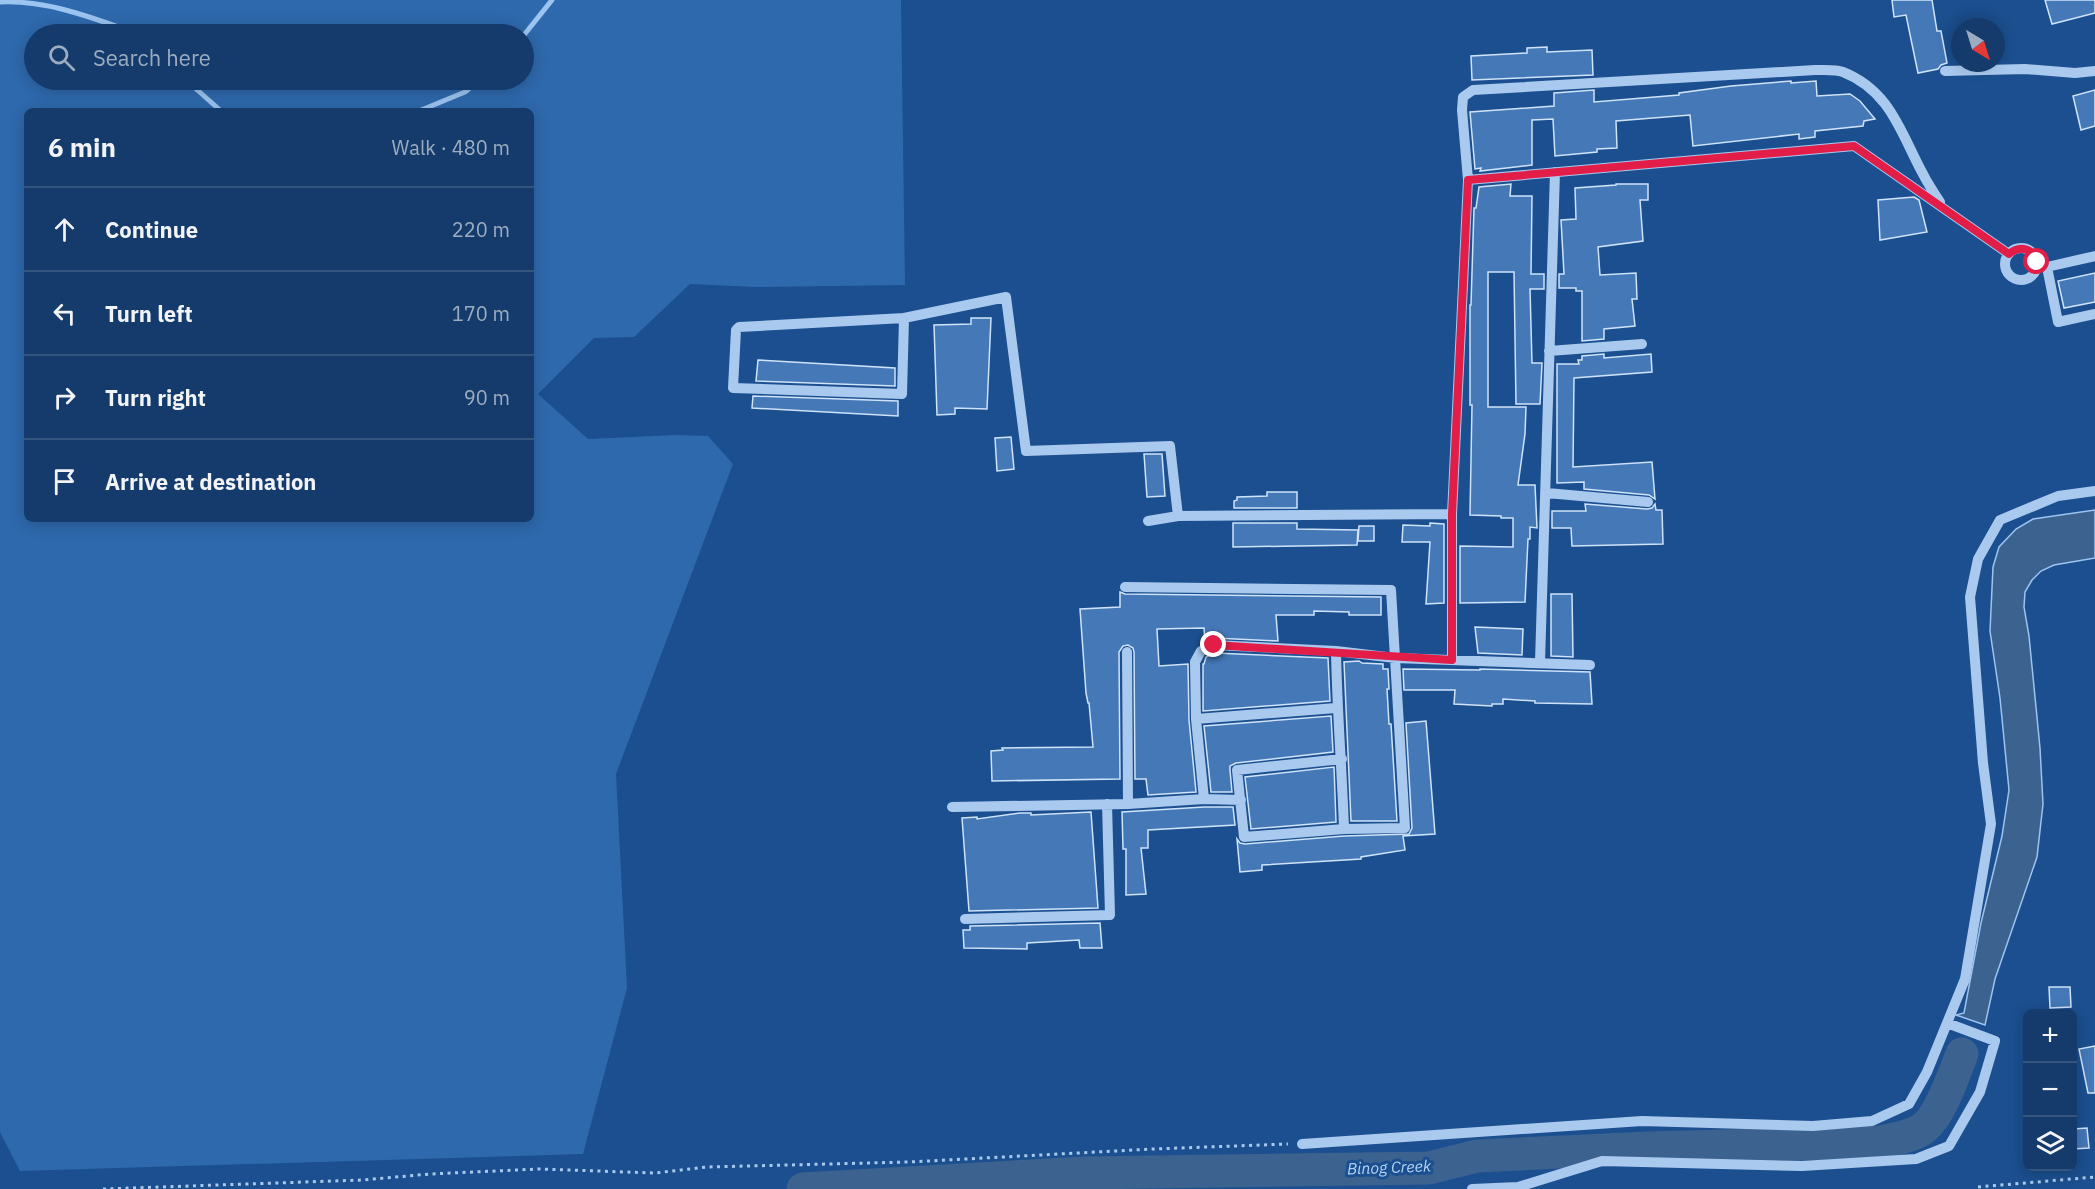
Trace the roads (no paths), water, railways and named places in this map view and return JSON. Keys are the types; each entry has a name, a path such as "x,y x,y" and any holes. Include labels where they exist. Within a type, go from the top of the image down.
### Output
{"street":[{"path":"1946,71 2025,69 2075,73 2095,71"},
{"path":"1452,660 1452,514 1468,180 1461,110 1463,97 1473,90 1815,70 1841,71 1864,84 1886,104 1923,174 1944,207"},
{"path":"1468,180 1854,146 2009,254"},
{"path":"1540,663 1555,172"},
{"path":"2095,256 2042,264 2028,279 2017,280 2008,274 2005,264 2009,254 2018,249 2028,250 2036,257 2042,264 2058,322 2095,314"},
{"path":"904,318 902,394 733,388 736,330 739,327 904,318 1006,297 1026,451 1170,446 1178,516"},
{"path":"1550,351 1642,344"},
{"path":"1302,1144 1642,1121 1813,1125 1872,1121 1909,1104 1927,1072 1965,979 1991,824 1983,763 1970,597 1978,559 2000,520 2058,496 2095,491"},
{"path":"1546,493 1648,502"},
{"path":"1148,521 1178,516 1452,514"},
{"path":"1125,587 1391,590 1405,828 1244,837 1237,770 1342,759"},
{"path":"1204,799 1196,719 1195,662 1201,651 1214,645 1336,651 1395,658 1590,665"},
{"path":"1336,651 1336,708 1342,759 1344,830"},
{"path":"1127,652 1128,804"},
{"path":"1196,719 1336,708"},
{"path":"952,807 1128,804 1204,799 1241,800"},
{"path":"965,919 1110,915 1107,804"},
{"path":"1472,1189 1518,1187 1602,1161 1803,1166 1916,1159 1949,1146 1980,1092 1995,1041 1947,1023"}],"waterway":[{"path":"533,24 552,0"},
{"path":"0,2 48,6 109,24"},
{"path":"197,90 218,108"},
{"path":"426,108 467,90"},
{"name":"Binog Creek","path":"803,1189 1084,1173 1429,1168 1477,1156 1648,1148 1880,1142 1915,1133 1931,1121 1946,1093 1962,1054"}]}
